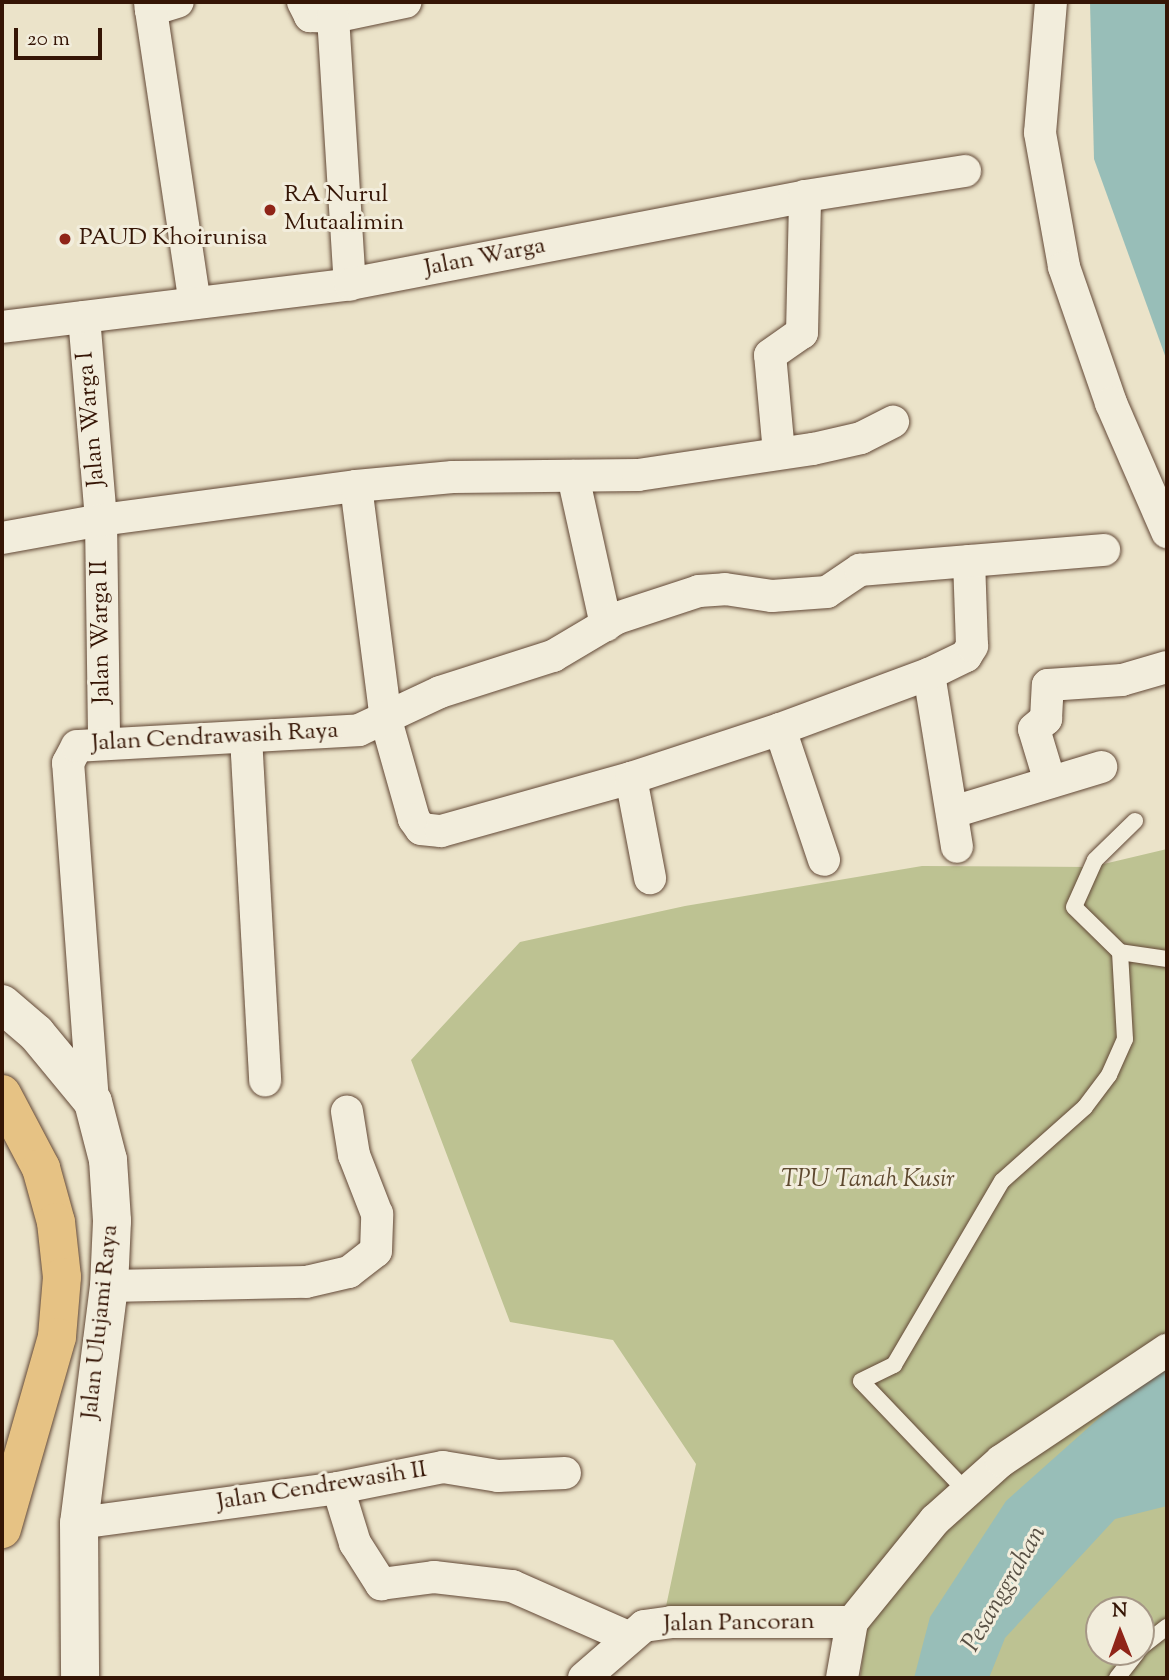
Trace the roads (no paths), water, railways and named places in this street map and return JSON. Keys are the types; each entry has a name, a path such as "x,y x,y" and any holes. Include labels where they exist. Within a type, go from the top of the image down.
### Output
{"highway":[{"path":"2,1094 41,1168 56,1222 62,1276 57,1337 2,1529"}],"street":[{"path":"350,284 315,11 405,2"},
{"path":"1051,2 1040,133 1063,267 1111,403 1167,532"},
{"path":"159,4 195,303"},
{"name":"Jalan Warga","path":"2,327 350,284 806,196 965,170"},
{"path":"779,453 770,355 802,333 806,196"},
{"name":"Jalan Warga I","path":"84,317 101,520"},
{"path":"2,538 101,520 356,486 453,477 638,475 861,438 893,422"},
{"path":"573,475 606,625"},
{"path":"356,486 386,720 414,819 421,829 441,831 631,778 780,729 929,674 966,656 972,646 969,561"},
{"name":"Jalan Warga II","path":"101,520 104,743"},
{"name":"Jalan Cendrawasih Raya","path":"93,1102 68,762 77,746 359,730 386,720 430,696 553,656 606,625 699,592 725,589 772,596 827,592 860,570 1104,550"},
{"path":"1050,782 1034,729 1047,716 1048,685 1122,680 1167,667"},
{"path":"929,674 957,847"},
{"path":"780,729 824,860"},
{"path":"246,737 265,1080"},
{"path":"953,811 1101,767"},
{"path":"631,778 650,878"},
{"name":"Jalan Ulujami Raya","path":"2,1004 36,1033 93,1102 108,1160 112,1222 109,1286 79,1523 80,1678"},
{"path":"109,1286 306,1282 349,1272 376,1251 377,1214 354,1155 347,1112"},
{"path":"842,1678 852,1622 934,1520 1001,1461 1167,1350"},
{"name":"Jalan Cendrewasih II","path":"79,1523 338,1488 443,1466 498,1476 565,1473"},
{"name":"Jalan Pancoran","path":"338,1488 355,1543 381,1584 435,1577 512,1586 628,1637"},
{"name":"Jalan Pancoran","path":"598,1673 628,1637 644,1626 671,1622 852,1622"}],"lane":[{"path":"1135,821 1095,860 1074,907 1121,952 1167,959"},
{"path":"967,1492 861,1381 894,1366 1002,1181 1085,1107 1109,1075 1125,1039 1121,952"}],"water":[{"path":"1090,2 1167,2 1167,361 1094,159"},
{"name":"Pesanggrahan","path":"1167,1368 1167,1506 1115,1519 1005,1638 989,1678 914,1678 930,1617 1006,1501 1135,1386"}],"place":[{"name":"RA Nurul Mutaalimin","path":"270,210"},
{"name":"PAUD Khoirunisa","path":"65,239"}],"park label":[{"name":"TPU Tanah Kusir","path":"868,1181"}]}
